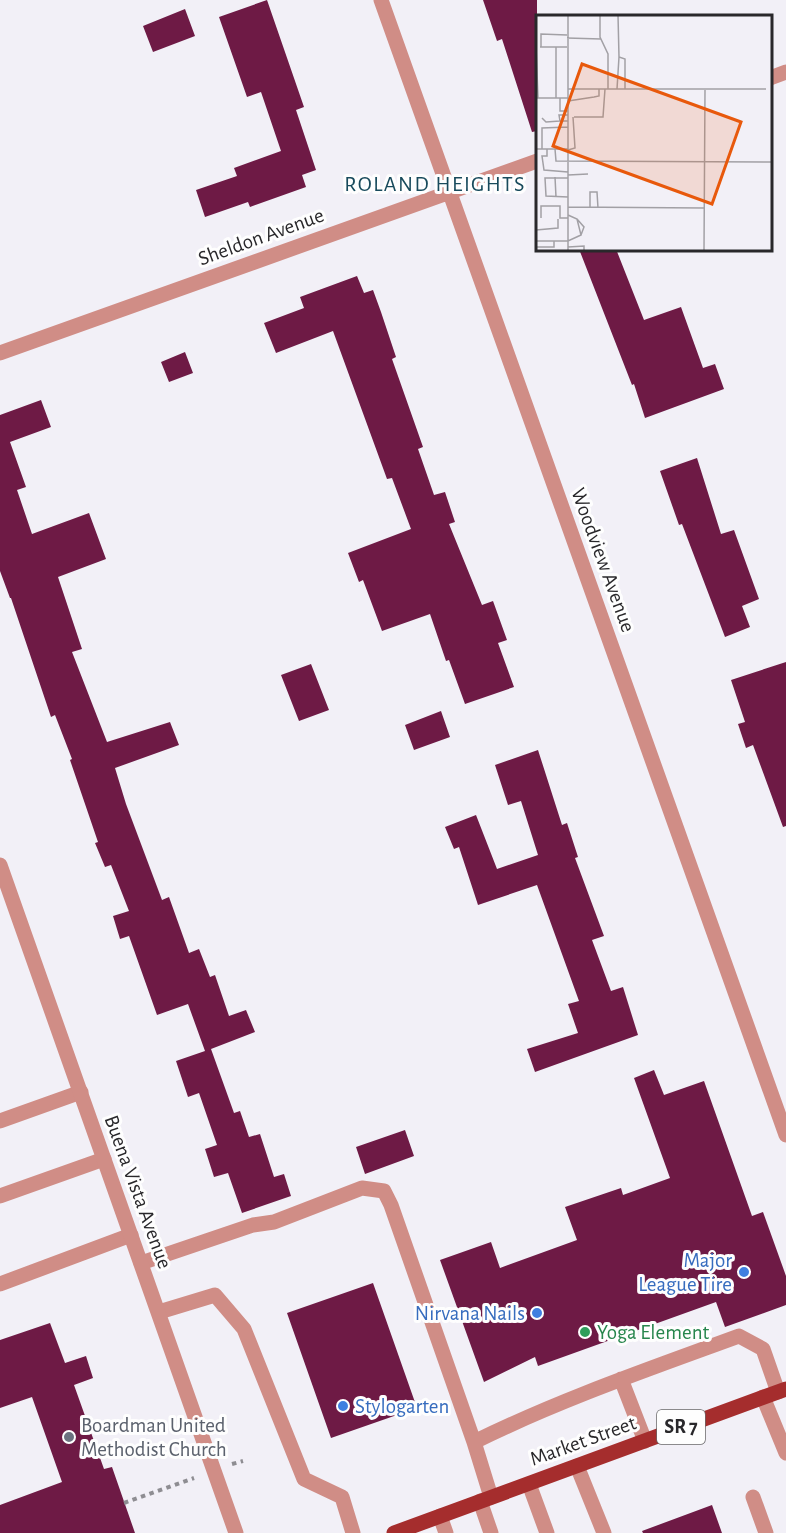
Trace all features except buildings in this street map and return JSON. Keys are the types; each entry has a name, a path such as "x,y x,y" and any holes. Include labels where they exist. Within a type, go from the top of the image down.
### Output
{"main road":[{"name":"Market Street","path":"393,1533 776,1393"}],"street":[{"name":"Woodview Avenue","path":"381,0 786,1135"},
{"path":"771,78 786,72"},
{"name":"Sheldon Avenue","path":"0,353 536,161"},
{"name":"Buena Vista Avenue","path":"0,865 236,1533"},
{"path":"0,1121 81,1092"},
{"path":"0,1196 104,1159"},
{"path":"141,1263 253,1225 273,1222 362,1188 384,1191 474,1442 491,1533"},
{"path":"0,1284 131,1235"},
{"path":"159,1312 215,1294 244,1329 304,1479 342,1497 353,1533"},
{"path":"474,1442 526,1416 739,1336 763,1349 776,1393 786,1453"},
{"path":"621,1379 645,1441"},
{"path":"577,1466 604,1533"},
{"path":"529,1484 547,1533"},
{"path":"753,1497 766,1533"},
{"path":"440,1516 446,1533"}],"path":[{"path":"124,1503 197,1477"}],"place":[{"name":"Major League Tire","path":"744,1272"},
{"name":"Nirvana Nails","path":"537,1313"},
{"name":"Yoga Element","path":"585,1332"},
{"name":"Stylogarten","path":"343,1406"},
{"name":"Boardman United Methodist Church","path":"69,1437"}],"district":[{"name":"ROLAND HEIGHTS","path":"435,184"}]}
